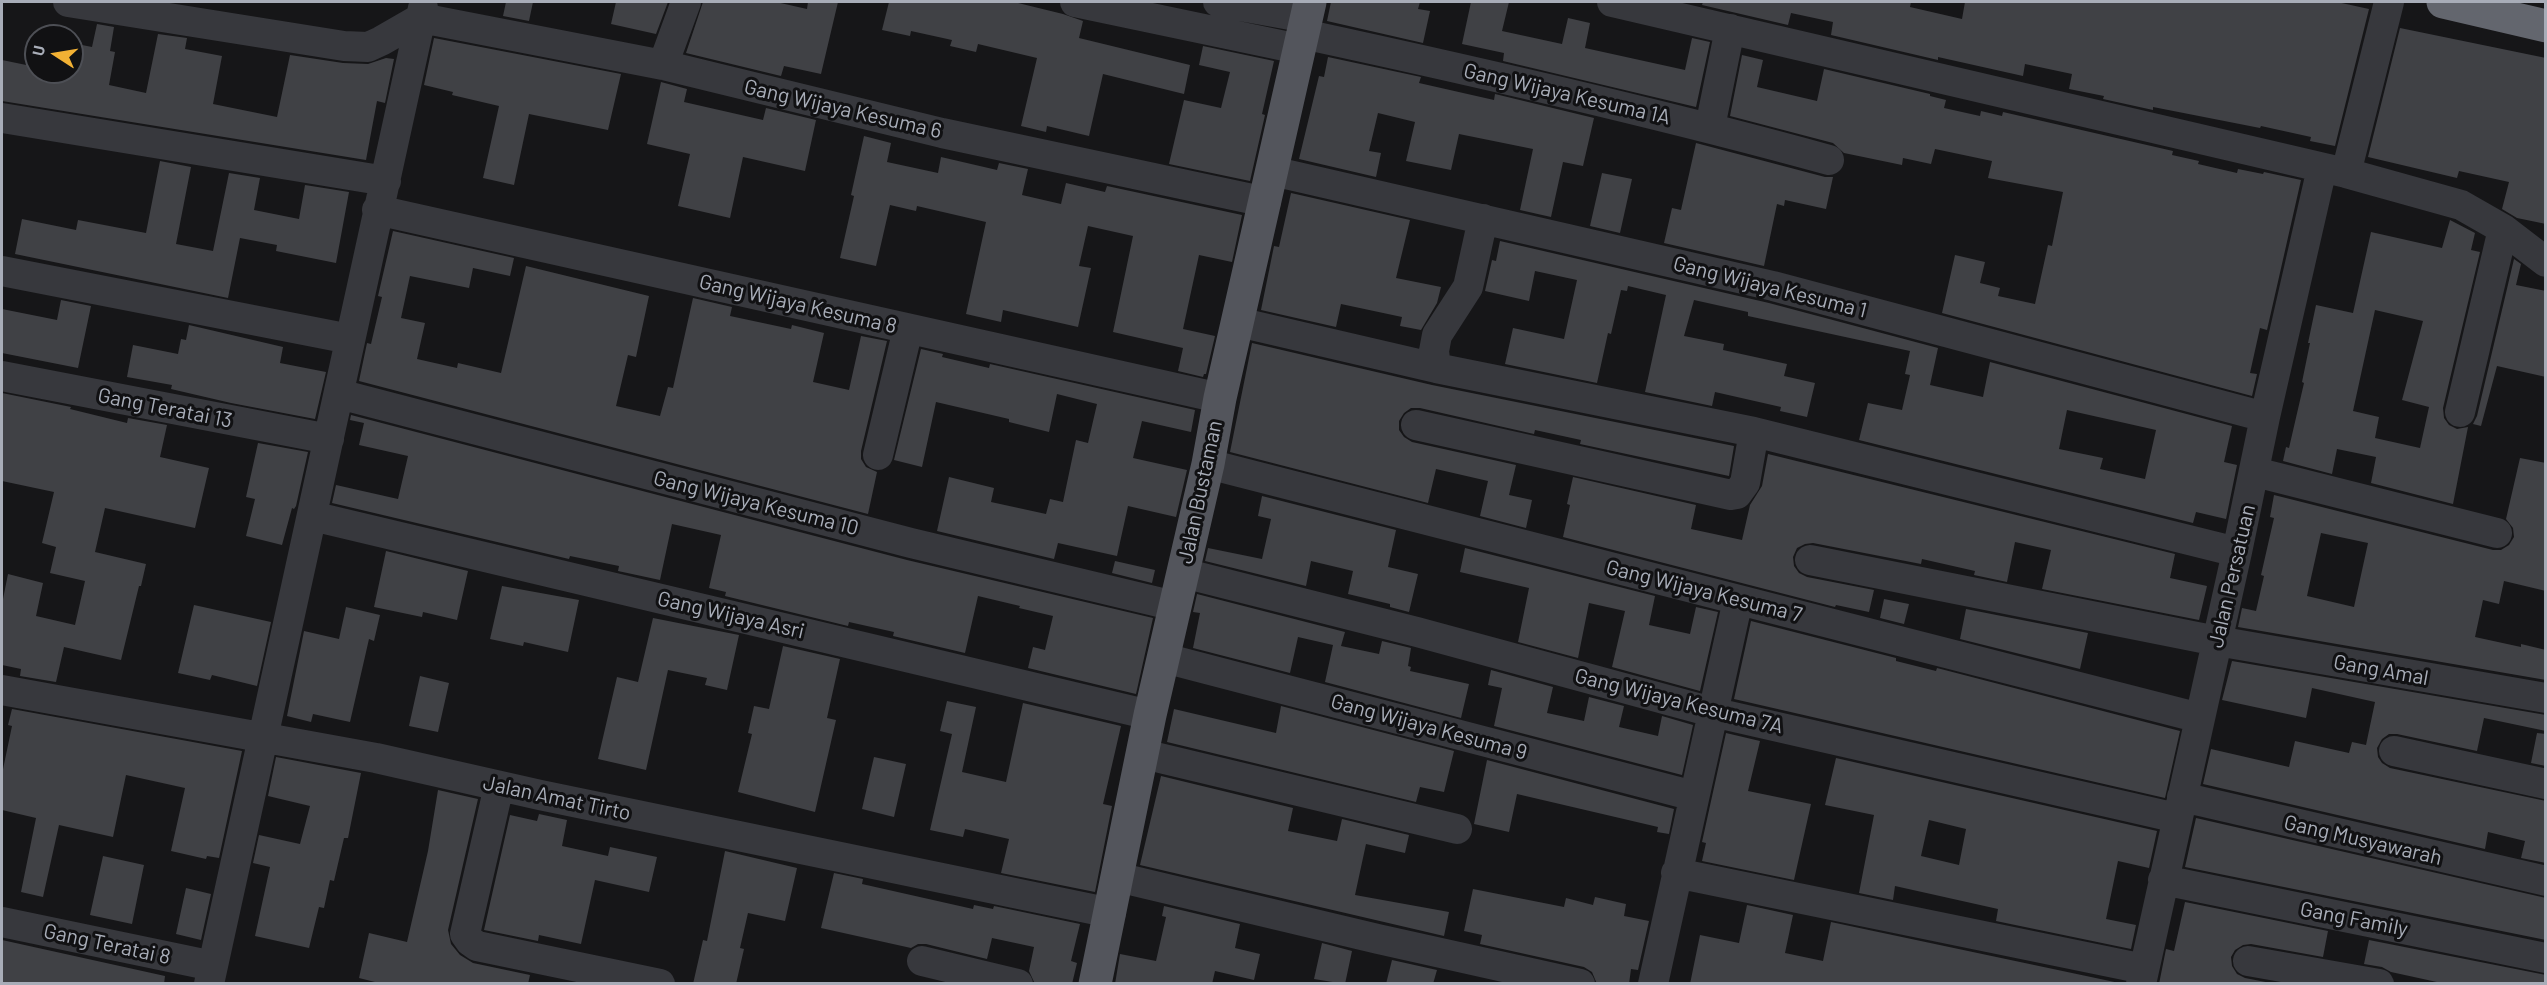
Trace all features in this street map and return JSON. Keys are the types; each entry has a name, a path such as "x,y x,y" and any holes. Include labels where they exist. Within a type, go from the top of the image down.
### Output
{"highway":[{"path":"2443,2 2546,26"}],"main road":[{"name":"Jalan Bustaman","path":"1095,984 1150,715 1305,26"}],"street":[{"path":"69,2 344,46 368,46 381,42 422,10"},
{"path":"663,65 686,2"},
{"path":"1075,2 1305,26"},
{"path":"1218,2 1305,26"},
{"path":"1612,2 2334,171 2461,205 2504,229 2546,262"},
{"name":"Jalan Persatuan","path":"2143,976 2255,472 2265,417 2334,171 2389,2"},
{"path":"211,975 422,10"},
{"name":"Gang Wijaya Kesuma 6","path":"422,10 663,65 942,133 1269,187"},
{"name":"Gang Wijaya Kesuma 1A","path":"1305,26 1435,63 1710,127 1829,160"},
{"path":"1710,127 1730,29"},
{"path":"2,118 386,182"},
{"name":"Gang Wijaya Kesuma 1","path":"1269,187 1483,219 1773,286 2265,417"},
{"name":"Gang Wijaya Kesuma 8","path":"377,210 1220,398"},
{"path":"1436,368 1434,343 1468,287 1483,219"},
{"path":"2460,412 2504,229"},
{"path":"2,272 350,339"},
{"path":"1238,322 1436,368 1754,432 2237,552"},
{"path":"878,455 908,329"},
{"name":"Gang Teratai 13","path":"2,376 329,439"},
{"name":"Gang Wijaya Kesuma 10","path":"339,394 900,540 1175,606"},
{"path":"1416,425 1731,495 1737,494 1745,483 1754,432"},
{"name":"Gang Wijaya Kesuma 7","path":"1208,464 2200,718"},
{"path":"2255,472 2497,533"},
{"name":"Gang Wijaya Asri","path":"312,516 1150,715"},
{"name":"Gang Amal","path":"1810,560 2217,641 2546,698"},
{"name":"Gang Wijaya Kesuma 7A","path":"1183,573 1429,635 1712,712 2179,808"},
{"path":"1653,984 1738,600"},
{"name":"Gang Wijaya Kesuma 9","path":"1164,658 1694,796"},
{"name":"Jalan Amat Tirto","path":"2,690 376,758 499,786 1111,913"},
{"path":"2394,751 2546,784"},
{"path":"1143,754 1457,829"},
{"path":"499,786 465,934 470,941 477,946 660,984"},
{"name":"Gang Musyawarah","path":"2179,808 2546,881"},
{"path":"1677,873 2143,976"},
{"path":"1118,877 1580,984"},
{"name":"Gang Family","path":"2163,880 2546,958"},
{"name":"Gang Teratai 8","path":"2,922 211,975"},
{"path":"922,961 1018,984"},
{"path":"2248,961 2379,984"}],"building":[{"path":"506,2 533,2 529,21 503,16"},
{"path":"616,2 668,2 656,34 611,24"},
{"path":"703,2 776,2 807,9 808,2 838,2 821,74 784,66 781,76 686,53"},
{"path":"889,2 1014,2 1063,14 1083,21 1079,38 1190,65 1184,94 1103,74 1089,136 1047,126 1046,132 1021,126 1037,58 978,44 976,52 950,46 952,40 911,31 910,36 882,30"},
{"path":"1331,2 1420,2 1418,9 1430,11 1423,43 1327,21"},
{"path":"1471,2 1509,2 1502,31 1562,44 1568,18 1590,23 1585,48 1685,70 1692,38 1710,42 1696,107 1503,61 1504,53 1462,44"},
{"path":"1703,2 1911,2 1910,7 1962,19 1965,2 2337,2 2369,9 2335,146 2310,141 2311,137 2261,126 2260,128 2153,107 2153,110 2103,99 2104,96 2069,89 2072,74 2025,64 2023,76 1938,57 1938,60 1831,35 1833,22 1791,13 1788,25 1702,5"},
{"path":"97,24 114,27 110,51 115,52 109,85 146,93 158,34 187,38 185,49 222,56 213,104 277,117 290,55 343,63 368,64 386,58 394,59 385,103 377,101 366,160 2,101 2,60 24,65 24,84 84,84 84,45 92,47"},
{"path":"2400,28 2546,58 2546,224 2517,218 2502,209 2509,182 2459,171 2457,178 2368,157"},
{"path":"434,38 621,74 608,130 529,114 514,185 483,178 499,106 452,95 453,92 424,85"},
{"path":"1203,46 1274,61 1250,181 1169,164 1184,100 1221,108 1230,72 1199,65"},
{"path":"1742,55 1763,60 1757,87 1817,101 1824,69 1930,94 1930,96 1946,100 1944,108 1980,116 1981,111 2002,116 2003,112 2173,151 2172,155 2199,161 2198,164 2237,173 2238,169 2301,180 2267,330 2260,328 2250,373 2257,374 2252,396 1942,313 1955,255 1985,262 1980,283 2000,288 1998,296 2035,304 2048,245 2052,246 2063,192 1988,178 1992,161 1935,149 1931,164 1903,158 1902,165 1844,153 1833,143 1730,116"},
{"path":"1328,57 1421,77 1419,83 1494,100 1495,94 1594,118 1583,166 1563,162 1551,217 1520,210 1533,149 1459,134 1451,170 1406,161 1415,122 1378,113 1369,151 1381,153 1376,177 1299,159 1319,76 1324,77"},
{"path":"661,82 687,89 684,102 763,120 766,108 816,120 805,171 743,157 730,218 678,206 690,154 647,144"},
{"path":"864,136 891,143 887,162 938,173 941,157 997,170 999,163 1028,169 1022,195 1061,204 1066,183 1105,192 1107,186 1242,215 1232,262 1199,255 1183,329 1215,336 1206,374 1203,377 1178,371 1183,348 1113,332 1133,236 1088,226 1079,266 1091,268 1078,327 1003,310 1001,322 966,314 986,222 917,206 916,211 890,205 876,266 840,258"},
{"path":"1696,143 1825,177 1833,177 1826,209 1785,200 1784,206 1777,204 1764,266 1664,243 1672,208 1681,210"},
{"path":"160,161 191,167 176,244 213,251 229,173 260,178 254,210 299,219 305,185 349,192 336,263 276,251 277,245 240,238 228,298 15,254 22,219 76,230 78,220 146,233"},
{"path":"1602,173 1632,179 1620,233 1590,226"},
{"path":"1291,193 1410,220 1396,278 1441,287 1437,303 1421,330 1400,326 1402,317 1341,304 1336,327 1261,310 1274,246 1279,247"},
{"path":"2450,220 2475,233 2471,250 2480,252 2443,408 2444,418 2449,425 2457,429 2468,427 2453,504 2371,483 2376,457 2337,449 2332,474 2283,461 2286,447 2289,448 2304,383 2302,382 2310,343 2308,343 2316,305 2353,313 2371,232 2442,248","holes":["2375,310 2423,321 2402,400 2429,407 2420,448 2375,438 2379,417 2353,411"]},
{"path":"393,231 514,258 510,276 473,268 469,288 410,276 401,318 425,323 417,359 457,368 458,363 501,373 526,266 649,296 636,357 628,355 616,406 660,416 668,387 673,388 693,298 732,307 730,316 791,329 792,325 824,333 813,382 849,390 861,336 887,341 861,451 861,459 866,467 877,472 868,514 359,381 367,343 371,344 382,297 378,296"},
{"path":"1500,241 1769,303 1938,348 1930,385 1983,397 1990,362 2232,426 2224,462 2237,465 2226,519 2196,512 2193,523 1859,440 1868,403 1902,410 1910,375 1905,374 1910,351 1748,316 1748,312 1694,300 1684,336 1724,344 1723,350 1787,364 1784,376 1815,383 1807,417 1780,411 1781,407 1715,392 1712,406 1645,392 1666,295 1628,286 1627,291 1621,290 1611,334 1608,333 1597,383 1505,364 1513,328 1564,339 1577,280 1535,271 1529,301 1485,291 1492,260 1496,261","holes":["2067,410 2156,430 2145,479 2100,469 2103,458 2059,449"]},
{"path":"2514,259 2521,264 2516,285 2546,291 2546,377 2497,366 2481,426 2473,424 2477,416"},
{"path":"61,300 91,306 78,368 2,353 2,309 57,320"},
{"path":"189,325 283,347 280,363 326,372 315,419 231,403 171,389 172,385 127,377 133,345 178,354 181,339 186,340"},
{"path":"1252,343 1432,385 1734,446 1729,476 1580,444 1581,440 1535,430 1534,434 1420,408 1411,408 1404,413 1399,421 1399,430 1412,442 1516,465 1509,495 1532,500 1526,528 1480,516 1488,481 1436,469 1428,503 1230,452"},
{"path":"921,349 943,354 942,357 989,368 990,364 1195,410 1191,432 1142,421 1133,458 1187,470 1176,517 1128,506 1117,556 1058,543 1054,559 937,531 949,477 994,488 991,502 1046,514 1050,499 1063,502 1076,440 1088,443 1097,404 1057,394 1049,432 1009,422 1009,419 936,402 922,467 894,460"},
{"path":"2,393 71,407 70,409 127,423 128,418 167,425 160,457 209,468 195,528 105,508 95,552 146,564 121,660 64,647 56,682 20,676 21,669 2,665 2,604 8,574 43,583 36,616 75,625 85,581 50,573 56,547 42,543 54,492 2,481"},
{"path":"351,415 907,560 1153,618 1136,694 1028,668 1033,647 1045,650 1053,616 978,596 965,653 893,636 894,632 849,622 848,626 725,596 726,592 709,588 721,535 672,524 660,580 618,571 619,566 570,556 569,559 332,503 336,485 398,499 408,456 359,445 364,423 350,420"},
{"path":"258,443 308,452 296,506 292,508 282,545 246,536 255,499 246,497"},
{"path":"1768,454 2175,554 2170,578 2207,586 2199,620 2042,589 2051,550 2015,542 2007,582 1974,575 1975,571 1922,559 1921,564 1813,543 1797,548 1793,557 1794,566 1799,573 1807,577 1874,590 1869,612 1836,605 1835,607 1563,537 1573,477 1696,505 1691,529 1742,540 1750,505 1762,486"},
{"path":"2520,458 2546,463 2546,591 2504,581 2499,604 2483,600 2475,637 2546,650 2546,680 2238,627 2242,608 2256,611 2264,576 2261,575 2274,518 2270,517 2274,495 2493,550 2501,550 2509,545 2514,537 2513,528 2506,519","holes":["2321,533 2368,543 2354,607 2307,596"]},
{"path":"1262,496 1396,530 1388,567 1418,574 1409,612 1390,607 1390,604 1348,594 1353,571 1311,561 1306,586 1205,561 1208,548 1262,559 1271,519 1258,516"},
{"path":"1465,548 1655,596 1649,625 1690,634 1696,607 1718,612 1700,691 1612,667 1625,611 1589,603 1578,658 1518,642 1529,588 1460,572"},
{"path":"386,551 468,571 457,620 423,612 422,617 374,607"},
{"path":"1115,561 1155,570 1152,583 1112,573"},
{"path":"502,586 579,600 568,652 524,642 523,646 490,639"},
{"path":"1197,594 1345,632 1341,646 1379,654 1382,641 1411,648 1408,666 1411,667 1410,671 1469,684 1461,718 1325,682 1333,645 1298,637 1290,673 1193,648 1200,613 1193,612"},
{"path":"1884,599 1909,604 1904,624 1880,618"},
{"path":"194,605 271,622 257,686 212,675 210,680 178,673"},
{"path":"346,607 380,615 374,641 369,639 350,722 313,714 311,722 287,716 304,631 339,639"},
{"path":"1966,609 2088,633 2080,669 1960,639"},
{"path":"653,618 739,635 727,690 705,685 707,678 668,670 646,770 598,759 617,677 638,682"},
{"path":"1751,621 1896,658 1896,661 1936,671 1937,668 2180,731 2165,798 1734,699"},
{"path":"783,646 840,659 827,718 836,720 815,812 738,792 752,734 748,733 754,706 769,709"},
{"path":"2232,661 2546,715 2546,731 2484,718 2477,751 2397,734 2389,734 2382,739 2377,748 2378,757 2390,768 2546,801 2546,863 2521,858 2525,841 2488,832 2485,849 2203,784 2211,749 2289,767 2295,741 2349,753 2352,742 2366,745 2375,702 2312,688 2306,718 2222,700"},
{"path":"1491,670 1553,687 1547,713 1584,721 1589,697 1624,706 1619,727 1658,736 1662,716 1693,725 1682,775 1494,726 1502,688 1488,685"},
{"path":"420,676 449,683 438,732 409,726"},
{"path":"947,701 976,707 962,772 1006,782 1023,703 1121,726 1103,804 1112,806 1095,892 1001,873 1009,839 965,829 963,837 930,830 952,734 940,731"},
{"path":"1281,706 1454,751 1444,792 1420,787 1416,802 1167,742 1174,709 1276,733"},
{"path":"12,709 242,751 219,858 207,856 206,859 171,851 185,788 126,775 113,837 59,825 43,897 21,892 36,818 2,810 2,774 12,726 8,725"},
{"path":"1726,733 1760,741 1748,791 1811,804 1794,880 1702,861 1706,843 1702,842"},
{"path":"2537,733 2546,734 2546,766 2531,763"},
{"path":"276,757 361,773 348,838 344,838 334,881 330,880 324,908 319,907 309,948 255,936 270,867 253,863 259,835 300,844 310,806 268,796"},
{"path":"874,757 906,764 894,817 862,809"},
{"path":"1836,758 2157,831 2149,868 2118,861 2106,919 2136,925 2131,949 1996,921 1998,909 1895,886 1893,900 1859,893 1874,815 1825,805","holes":["1929,820 1966,829 1959,865 1921,856"]},
{"path":"1487,760 1674,809 1669,834 1657,832 1658,827 1517,794 1509,832 1474,824"},
{"path":"1161,776 1293,808 1288,831 1337,841 1342,819 1409,835 1405,853 1366,844 1355,895 1449,912 1444,936 1140,865"},
{"path":"438,790 478,799 448,930 451,944 460,955 473,963 530,975 528,984 383,984 359,978 369,933 407,942 428,851"},
{"path":"539,814 567,820 562,846 608,856 610,847 657,857 649,892 595,880 581,944 539,935 538,941 484,930 510,815 537,821"},
{"path":"2196,818 2546,898 2546,940 2185,867"},
{"path":"725,851 797,868 785,921 748,913 740,948 744,949 736,984 693,984 703,940 707,941"},
{"path":"103,856 144,865 132,924 90,915"},
{"path":"834,873 863,879 862,884 973,909 974,905 993,909 994,906 1080,924 1071,961 1077,963 1072,984 1035,984 1029,971 1034,947 992,938 987,959 926,944 918,944 911,948 821,928"},
{"path":"186,888 211,894 201,940 176,934"},
{"path":"1473,889 1564,907 1566,898 1593,905 1595,897 1626,904 1624,916 1649,921 1638,970 1631,969 1629,984 1597,984 1592,972 1584,967 1480,944 1482,935 1464,931"},
{"path":"2185,902 2328,931 2323,957 2251,944 2243,945 2235,950 2231,957 2232,966 2237,974 2245,978 2276,984 2159,984 2166,949 2174,951"},
{"path":"1747,905 1793,915 1785,953 1823,961 1831,922 2124,984 1690,984 1700,935 1739,943"},
{"path":"1164,906 1240,924 1235,948 1260,954 1254,980 1215,971 1212,984 1115,984 1120,954 1156,961 1166,917 1162,916"},
{"path":"2,940 165,976 164,984 2,984"},
{"path":"2369,940 2546,975 2546,984 2446,984 2391,972 2382,967 2364,964"},
{"path":"1322,943 1352,951 1345,984 1314,979"},
{"path":"1392,960 1437,970 1433,984 1386,984"}]}
